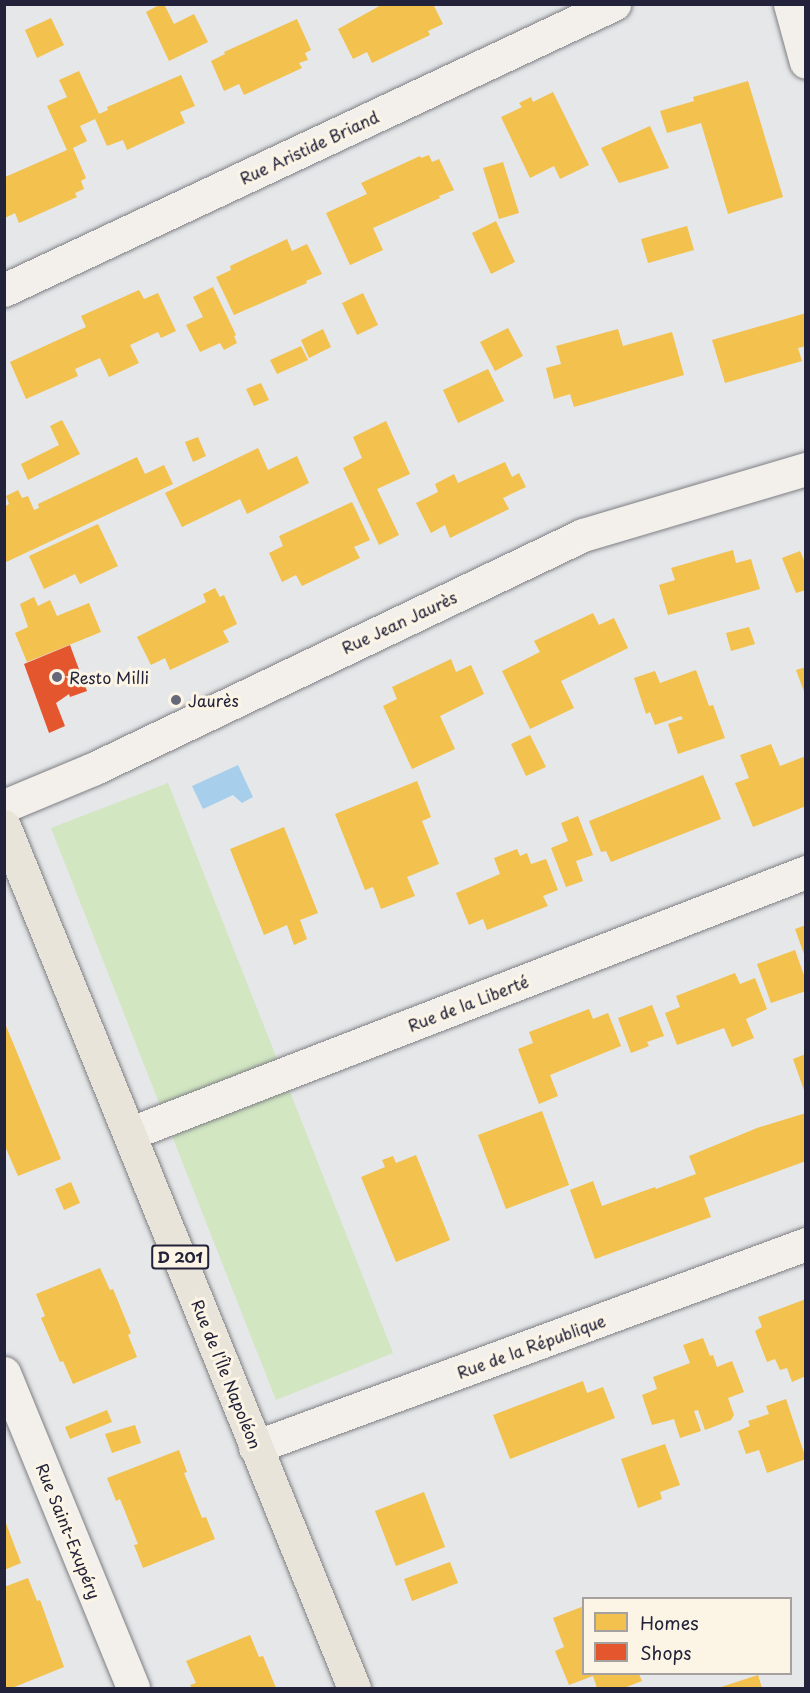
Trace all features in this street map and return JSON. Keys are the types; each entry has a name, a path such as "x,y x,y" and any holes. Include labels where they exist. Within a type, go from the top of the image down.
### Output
{"main road":[{"name":"Rue de l'Île Napoléon","path":"4,826 354,1689"}],"street":[{"name":"Rue Aristide Briand","path":"4,290 614,4"},
{"path":"790,4 806,62"},
{"name":"Rue Jean Jaurès","path":"4,806 93,770 584,535 806,469"},
{"name":"Rue de la Liberté","path":"130,1133 806,872"},
{"name":"Rue de la République","path":"255,1447 806,1244"},
{"name":"Rue Saint-Exupéry","path":"4,1373 133,1689"}],"green space":[{"path":"168,783 393,1353 276,1400 51,828"}],"water":[{"path":"238,765 253,797 242,803 233,795 203,809 192,786"}],"building: Homes":[{"path":"164,4 174,24 194,14 208,42 169,61 146,12"},
{"path":"383,4 433,4 443,24 428,31 430,35 372,63 367,52 353,59 338,29"},
{"path":"51,18 64,45 37,58 25,30"},
{"path":"297,19 311,50 305,53 308,60 299,63 302,68 244,95 239,84 224,91 211,61 225,54 224,52"},
{"path":"79,71 99,114 108,110 107,107 181,75 195,106 180,112 185,123 127,150 123,140 107,146 95,119 80,126 87,141 73,148 86,178 81,181 84,189 75,193 77,197 19,223 15,213 5,218 5,177 67,150 47,106 67,97 59,80"},
{"path":"748,81 783,197 728,214 701,123 667,133 660,111 694,101 693,97"},
{"path":"553,92 589,165 560,179 554,166 530,178 501,117 522,107 519,103 531,97 533,102"},
{"path":"650,126 669,168 619,183 601,148"},
{"path":"429,155 432,162 439,159 454,190 373,228 383,250 350,265 326,213 367,194 361,183 420,156 421,158"},
{"path":"503,162 519,213 499,219 483,168"},
{"path":"496,221 515,262 491,274 472,233"},
{"path":"687,226 694,250 648,263 641,239"},
{"path":"287,239 292,251 307,244 322,274 306,281 307,283 234,315 216,277 231,270 230,266"},
{"path":"213,287 236,335 234,336 237,343 224,350 220,343 200,352 186,325 203,317 193,297"},
{"path":"139,290 144,299 158,293 176,331 161,338 158,332 130,345 139,363 109,377 100,358 75,369 78,376 26,399 10,362 86,327 81,316"},
{"path":"363,293 378,325 357,335 342,303"},
{"path":"806,313 806,346 798,348 802,361 725,383 712,340"},
{"path":"508,328 523,356 495,371 480,342"},
{"path":"323,329 331,347 309,358 301,340"},
{"path":"618,329 623,346 672,332 684,375 574,407 570,394 554,399 546,368 561,364 556,346"},
{"path":"301,346 308,360 277,374 270,360"},
{"path":"488,369 504,401 458,423 443,390"},
{"path":"261,383 269,400 254,406 246,389"},
{"path":"62,420 80,454 28,480 21,464 59,445 50,426"},
{"path":"386,421 410,474 377,489 399,535 379,545 343,468 362,458 353,437"},
{"path":"198,437 206,456 193,462 185,442"},
{"path":"258,448 268,470 297,456 309,483 247,514 240,499 182,527 165,493"},
{"path":"137,457 145,474 164,465 173,484 4,563 4,507 9,504 6,496 18,490 22,498 28,496 34,510 39,508 38,504"},
{"path":"505,462 512,477 519,473 526,487 503,498 509,509 450,538 445,525 431,533 416,503 438,492 435,484 454,474 458,483"},
{"path":"352,502 370,540 354,547 360,558 302,586 296,575 282,582 269,553 283,546 279,536"},
{"path":"98,524 118,566 80,584 75,574 44,589 29,556"},
{"path":"733,550 736,563 751,559 760,589 668,615 659,585 675,580 671,568"},
{"path":"800,551 806,565 806,590 796,593 782,558"},
{"path":"215,588 220,597 224,595 237,624 223,631 229,642 170,670 165,658 151,665 137,637 206,602 203,594"},
{"path":"34,597 38,606 50,600 57,616 89,603 101,632 27,662 15,633 28,627 20,604"},
{"path":"593,613 599,625 614,618 628,648 561,681 574,708 530,729 502,671 540,652 534,641"},
{"path":"749,627 755,644 731,651 726,633"},
{"path":"451,659 456,672 471,665 484,694 440,716 455,749 412,769 383,706 397,699 392,687"},
{"path":"806,667 806,694 805,694 796,670"},
{"path":"696,670 709,706 713,705 725,738 678,754 668,724 683,719 681,716 655,725 650,712 646,714 634,678 655,671 660,683"},
{"path":"530,735 546,767 526,776 511,744"},
{"path":"771,744 780,766 806,756 806,806 753,827 735,783 749,778 740,755"},
{"path":"703,775 721,819 611,862 606,851 601,852 589,821"},
{"path":"417,781 431,817 422,821 439,864 407,877 415,896 381,909 373,887 365,890 335,814"},
{"path":"578,816 593,855 576,861 583,881 566,887 551,848 568,841 561,823"},
{"path":"284,827 318,913 300,920 307,939 294,945 287,925 264,935 230,849"},
{"path":"517,849 520,856 527,853 531,864 546,859 558,890 543,896 548,906 487,930 483,919 469,925 456,893 500,874 494,858"},
{"path":"806,925 806,957 805,957 795,929"},
{"path":"795,950 806,981 806,991 771,1003 757,964"},
{"path":"735,973 740,984 755,978 767,1009 746,1019 754,1038 732,1047 724,1028 677,1045 665,1013 680,1007 676,996"},
{"path":"652,1005 664,1036 647,1042 649,1046 631,1053 618,1018"},
{"path":"589,1009 593,1019 608,1013 621,1046 550,1075 558,1096 539,1104 518,1049 533,1043 529,1032"},
{"path":"4,1021 61,1159 18,1176 4,1144"},
{"path":"806,1054 806,1093 805,1093 793,1059"},
{"path":"542,1111 569,1185 506,1209 478,1135"},
{"path":"806,1113 806,1161 704,1198 711,1217 595,1259 570,1190 593,1181 602,1206 655,1187 656,1189 696,1174 689,1156 757,1128"},
{"path":"416,1155 450,1240 396,1262 361,1177 385,1167 382,1160 393,1156 396,1163"},
{"path":"71,1182 80,1203 64,1210 55,1189"},
{"path":"100,1268 110,1290 113,1289 131,1333 128,1335 137,1357 73,1384 63,1361 60,1362 41,1318 45,1316 36,1294"},
{"path":"806,1299 806,1376 792,1382 787,1368 780,1370 775,1359 767,1362 755,1331 762,1327 758,1317"},
{"path":"703,1338 717,1367 732,1361 744,1392 728,1398 734,1415 731,1420 705,1430 698,1410 694,1411 701,1431 680,1438 674,1419 652,1425 642,1395 657,1389 653,1377 690,1363 683,1345"},
{"path":"583,1381 587,1393 603,1387 615,1418 510,1459 493,1415"},
{"path":"786,1399 806,1459 767,1473 759,1450 746,1454 738,1431 750,1426 748,1421 769,1414 766,1406"},
{"path":"107,1410 112,1422 70,1439 65,1427"},
{"path":"135,1425 141,1443 112,1453 105,1434"},
{"path":"665,1444 680,1485 660,1492 662,1499 638,1508 621,1459"},
{"path":"179,1450 187,1472 184,1473 202,1518 206,1517 215,1539 143,1568 134,1545 138,1544 120,1499 116,1501 107,1478"},
{"path":"424,1492 445,1547 396,1566 375,1511"},
{"path":"4,1518 21,1563 4,1570"},
{"path":"450,1562 458,1583 412,1601 404,1579"},
{"path":"28,1578 37,1601 40,1600 64,1667 12,1688 4,1688 4,1587"},
{"path":"582,1607 582,1675 639,1675 642,1681 624,1688 597,1688 593,1676 569,1685 555,1651 564,1647 553,1618"},
{"path":"250,1635 259,1657 263,1656 276,1688 192,1688 190,1685 196,1683 186,1661"},
{"path":"758,1675 762,1688 718,1688"}],"building: Shops":[{"path":"70,645 87,691 70,697 69,694 56,703 65,726 49,733 24,664"}],"place":[{"name":"Resto Milli","path":"57,677"},
{"name":"Jaurès","path":"176,700"}]}
